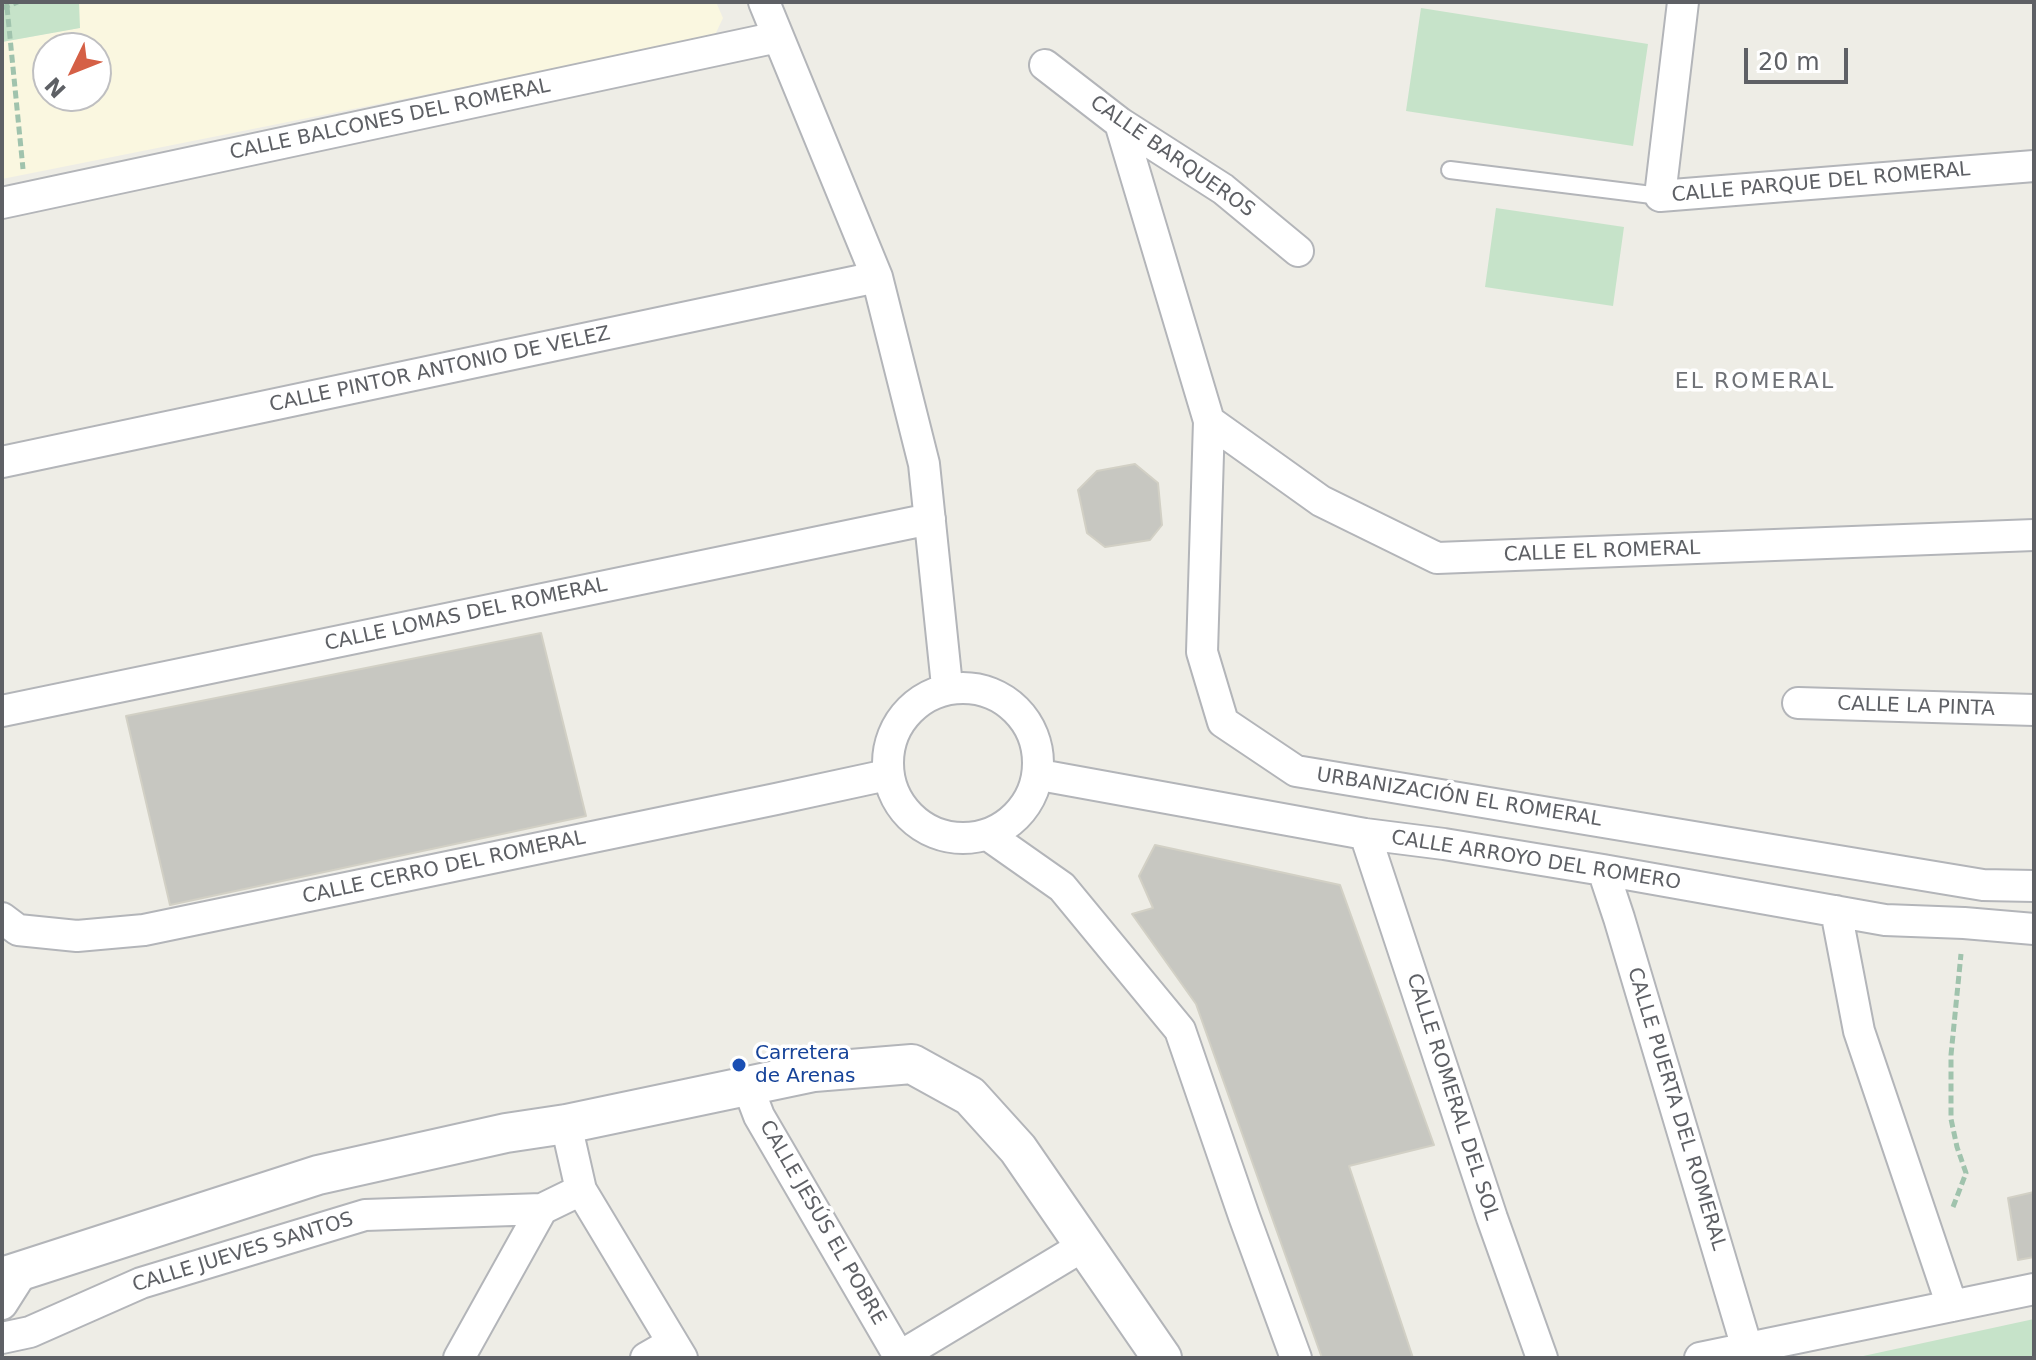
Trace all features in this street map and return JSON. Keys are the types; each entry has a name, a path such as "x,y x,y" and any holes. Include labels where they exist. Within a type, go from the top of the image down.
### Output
{"street":[{"path":"764,2 877,277 924,464 947,686"},
{"name":"CALLE PARQUE DEL ROMERAL","path":"1683,2 1660,196 2034,166"},
{"name":"CALLE BALCONES DEL ROMERAL","path":"14,200 778,37"},
{"name":"CALLE BARQUEROS","path":"1045,65 1120,123 1223,189 1298,251"},
{"name":"URBANIZACIÓN EL ROMERAL","path":"1120,123 1209,421 1202,652 1223,722 1296,771 1983,885 2034,886"},
{"name":"CALLE PINTOR ANTONIO DE VELEZ","path":"2,462 877,277"},
{"name":"CALLE EL ROMERAL","path":"1209,421 1321,501 1437,558 2034,535"},
{"name":"CALLE LOMAS DEL ROMERAL","path":"2,711 930,519"},
{"path":"966,685 1020,709 1039,745 1040,775 1017,819 988,835 961,839 935,834 907,815 887,775 886,759 904,712 947,686 966,685"},
{"name":"CALLE LA PINTA","path":"1798,703 2034,710"},
{"name":"CALLE CERRO DEL ROMERAL","path":"2,918 18,930 77,936 144,930 887,775"},
{"name":"CALLE ARROYO DEL ROMERO","path":"1040,775 1365,834 1603,870 1885,920 2034,929"},
{"name":"CALLE ROMERAL DEL SOL","path":"1365,834 1492,1218 1542,1358"},
{"path":"988,835 1062,887 1180,1030 1296,1358"},
{"name":"CALLE PUERTA DEL ROMERAL","path":"1603,870 1747,1348"},
{"path":"1836,911 1859,1031 1952,1306"},
{"path":"2,1304 13,1274 318,1175 506,1133 566,1124 814,1072 912,1064 970,1096 1018,1149 1162,1358"},
{"name":"CALLE JESÚS EL POBRE","path":"748,1087 759,1116 898,1358"},
{"path":"566,1124 581,1190 677,1350 646,1358"},
{"path":"459,1358 542,1209 581,1190"},
{"name":"CALLE JUEVES SANTOS","path":"2,1338 30,1332 141,1283 365,1215 542,1209"},
{"path":"898,1358 1085,1245"},
{"path":"1700,1358 2034,1289"}],"lane":[{"path":"1450,170 1660,196"}],"path":[{"path":"14,200 4,7 18,2"},
{"path":"1933,1247 1966,1173 1951,1119 1951,1055 1964,923"}],"shaded area":[{"path":"79,2 716,2 723,18 714,37 2,179 2,42 32,37 32,112 112,112 112,32 57,32 79,28"}],"green space":[{"path":"2,2 79,2 80,28 32,32 32,37 2,42"},
{"path":"1421,8 1648,44 1633,146 1406,111"},
{"path":"1496,208 1624,227 1613,306 1485,287"},
{"path":"2034,1319 2034,1358 1854,1358"}],"building":[{"path":"1135,464 1158,483 1162,525 1150,540 1105,547 1087,533 1078,490 1097,471"},
{"path":"541,633 586,816 170,905 126,716"},
{"path":"1155,845 1340,885 1434,1145 1349,1166 1413,1358 1322,1358 1196,1004 1132,914 1153,908 1139,876"},
{"path":"2034,1192 2034,1257 2018,1260 2008,1198"}],"place":[{"name":"Carretera de Arenas","path":"739,1065"}],"district":[{"name":"EL ROMERAL","path":"1755,382"}]}
